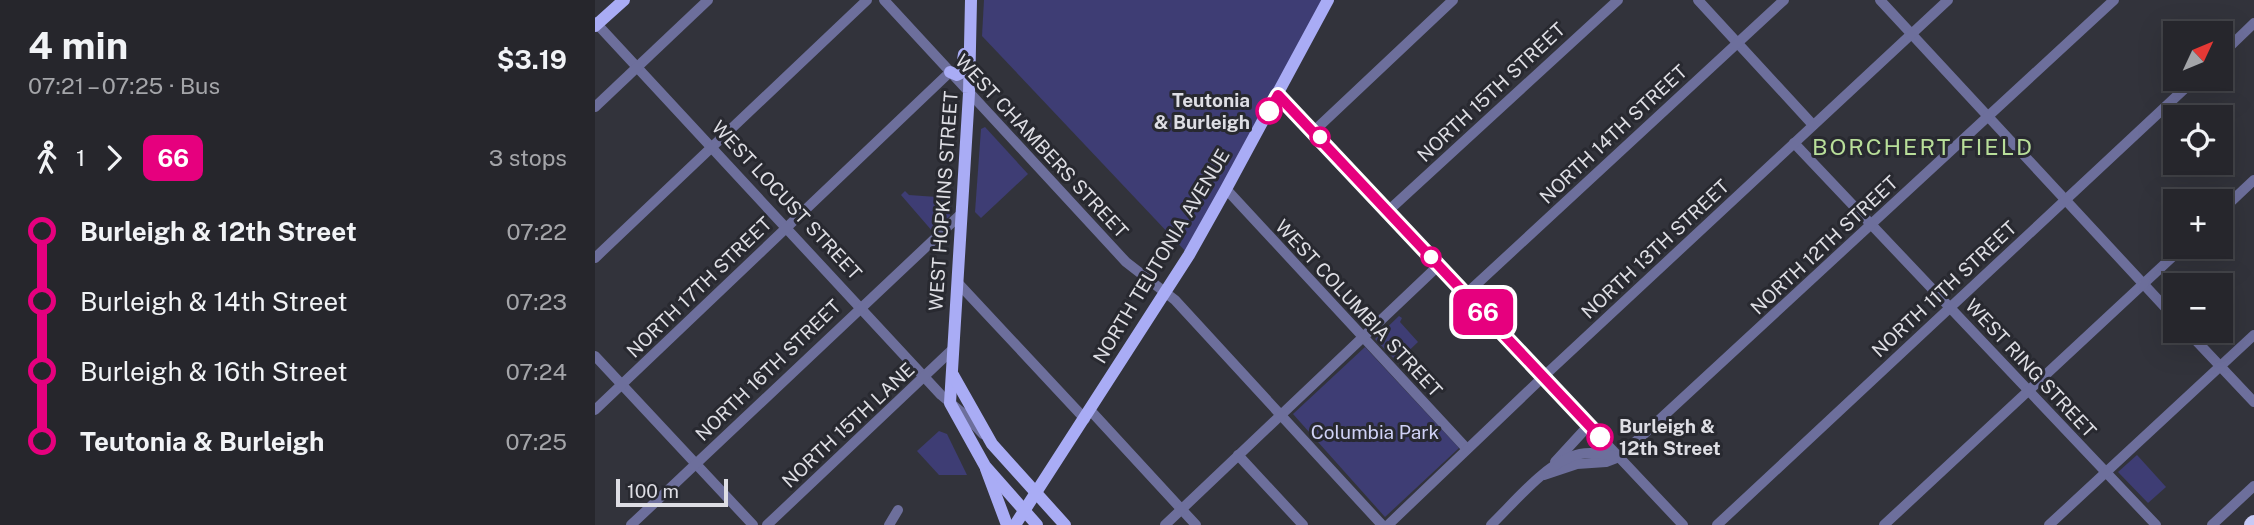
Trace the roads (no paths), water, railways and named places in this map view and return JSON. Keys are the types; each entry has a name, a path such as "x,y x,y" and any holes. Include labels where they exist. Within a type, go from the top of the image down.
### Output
{"main road":[{"path":"596,24 624,0"},
{"name":"WEST HOPKINS STREET","path":"950,403 969,93 971,0"},
{"name":"NORTH TEUTONIA AVENUE","path":"1015,525 1189,255 1227,190 1328,0"},
{"path":"950,72 957,75 961,73 963,55 970,45"},
{"path":"953,374 992,444"},
{"name":"WEST LOCUST STREET","path":"950,403 985,466 1037,525"},
{"name":"WEST LOCUST STREET","path":"992,444 1065,525"},
{"path":"985,466 1007,525"}],"street":[{"path":"595,107 708,0"},
{"path":"595,258 867,0"},
{"name":"WEST CHAMBERS STREET","path":"884,0 1126,262 1164,291 1382,525"},
{"path":"1314,131 1453,0"},
{"name":"NORTH 15TH STREET","path":"1388,211 1618,0"},
{"path":"1698,0 1813,125"},
{"name":"NORTH 14TH STREET","path":"1467,294 1784,0"},
{"path":"1880,0 2163,305"},
{"name":"NORTH 13TH STREET","path":"1388,525 1948,0"},
{"name":"NORTH 12TH STREET","path":"1619,457 2114,0"},
{"path":"2233,43 2254,23"},
{"name":"WEST LOCUST STREET","path":"596,24 925,377 992,444"},
{"name":"NORTH 17TH STREET","path":"595,410 950,72"},
{"name":"NORTH 11TH STREET","path":"1717,525 2182,91"},
{"path":"1278,95 1467,294 1679,524"},
{"name":"WEST RING STREET","path":"1794,143 2156,525"},
{"path":"2233,200 2254,180"},
{"name":"WEST COLUMBIA STREET","path":"1227,190 1467,449"},
{"name":"NORTH 16TH STREET","path":"631,525 961,214"},
{"path":"1884,525 2170,259"},
{"path":"1164,525 1439,265"},
{"path":"957,282 1196,525"},
{"path":"2049,525 2254,335"},
{"path":"2199,343 2254,402"},
{"name":"NORTH 15TH LANE","path":"767,525 953,349"},
{"path":"595,356 753,525"},
{"path":"1491,525 1547,472 1589,425"},
{"path":"1238,455 1303,525"},
{"path":"1547,472 1577,464 1606,462 1619,457"},
{"path":"2212,525 2254,486"},
{"path":"888,525 898,510"}],"place":[{"name":"Teutonia & Burleigh","path":"1269,111"},
{"name":"Burleigh & 12th Street","path":"1600,437"}],"district":[{"name":"BORCHERT FIELD","path":"1923,147"}],"park label":[{"name":"Columbia Park","path":"1375,432"}]}
